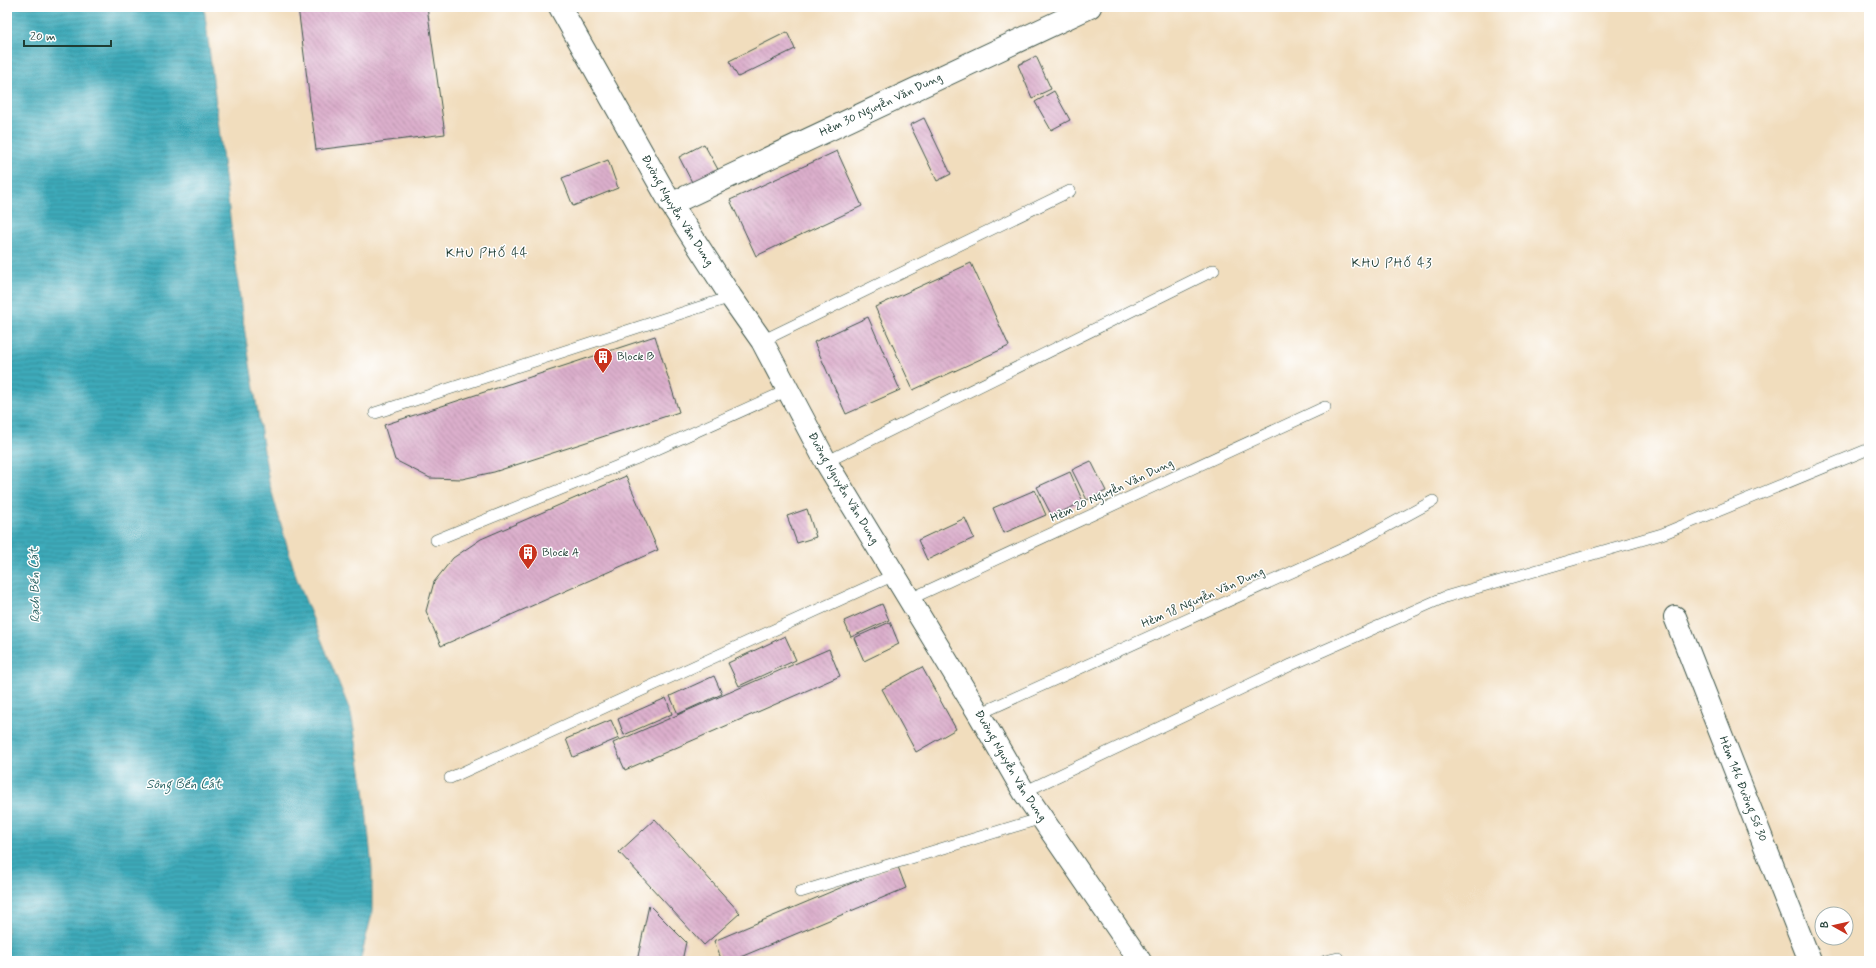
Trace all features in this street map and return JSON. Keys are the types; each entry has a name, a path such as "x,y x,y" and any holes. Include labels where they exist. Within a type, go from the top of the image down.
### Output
{"street":[{"name":"Đường Nguyễn Văn Dung","path":"560,7 671,204 731,297 762,341 826,462 910,599 1024,792 1140,961"},
{"name":"Hẻm 30 Nguyễn Văn Dung","path":"671,204 1090,7"},
{"name":"Hẻm 146 Đường Số 30","path":"1675,617 1810,961"}],"lane":[{"path":"762,341 1070,191"},
{"path":"826,462 1214,270"},
{"path":"375,413 731,297"},
{"path":"436,540 636,459 788,390"},
{"name":"Hẻm 20 Nguyễn Văn Dung","path":"910,599 1325,407"},
{"path":"1024,792 1291,665 1445,597 1662,534 1869,449"},
{"name":"Hẻm 18 Nguyễn Văn Dung","path":"979,714 1356,543 1433,501"},
{"path":"450,778 894,575"},
{"path":"800,892 1042,818"},
{"path":"1324,961 1338,958"}],"water":[{"name":"Sông Bến Cát","path":"7,7 204,7 242,314 269,482 296,577 351,713 364,788 372,869 372,914 360,961 7,961"}],"building":[{"path":"298,7 427,7 445,134 316,150"},
{"path":"787,32 795,49 738,77 729,61"},
{"path":"1036,56 1051,89 1032,98 1018,65"},
{"path":"1054,91 1070,120 1051,130 1035,102"},
{"path":"924,118 951,174 937,181 910,125"},
{"path":"704,144 721,175 695,188 679,157"},
{"path":"837,151 862,206 756,256 730,200"},
{"path":"608,160 618,188 573,206 562,178"},
{"path":"971,263 1009,346 913,390 875,307"},
{"path":"868,317 900,390 846,414 814,342"},
{"name":"Block B","path":"655,336 679,412 494,472 462,479 430,478 395,460 384,425"},
{"path":"1091,461 1106,491 1087,500 1072,470"},
{"path":"1070,472 1083,502 1052,516 1037,487"},
{"name":"Block A","path":"626,476 658,550 441,646 426,611 434,582 453,558 481,539"},
{"path":"1035,490 1046,515 1004,533 993,508"},
{"path":"807,509 816,537 797,543 787,516"},
{"path":"965,518 974,538 927,560 918,540"},
{"path":"882,604 889,620 851,637 844,621"},
{"path":"890,622 899,644 864,661 854,638"},
{"path":"785,636 796,660 739,686 728,663"},
{"path":"829,649 840,676 625,770 613,743"},
{"path":"922,667 956,729 916,752 882,689"},
{"path":"714,676 722,694 678,714 670,696"},
{"path":"666,698 672,714 624,735 618,719"},
{"path":"611,720 619,738 573,757 566,739"},
{"path":"655,819 740,913 704,945 619,852"},
{"path":"897,864 906,888 731,961 722,961 714,941"},
{"path":"649,905 686,942 682,961 637,961"}],"place":[{"name":"Block B","path":"603,374"},
{"name":"Block A","path":"528,570"}],"district":[{"name":"KHU PHỐ 44","path":"487,253"},
{"name":"KHU PHỐ 43","path":"1392,263"}],"water label":[{"name":"Rạch Bến Cát","path":"35,585"}]}
